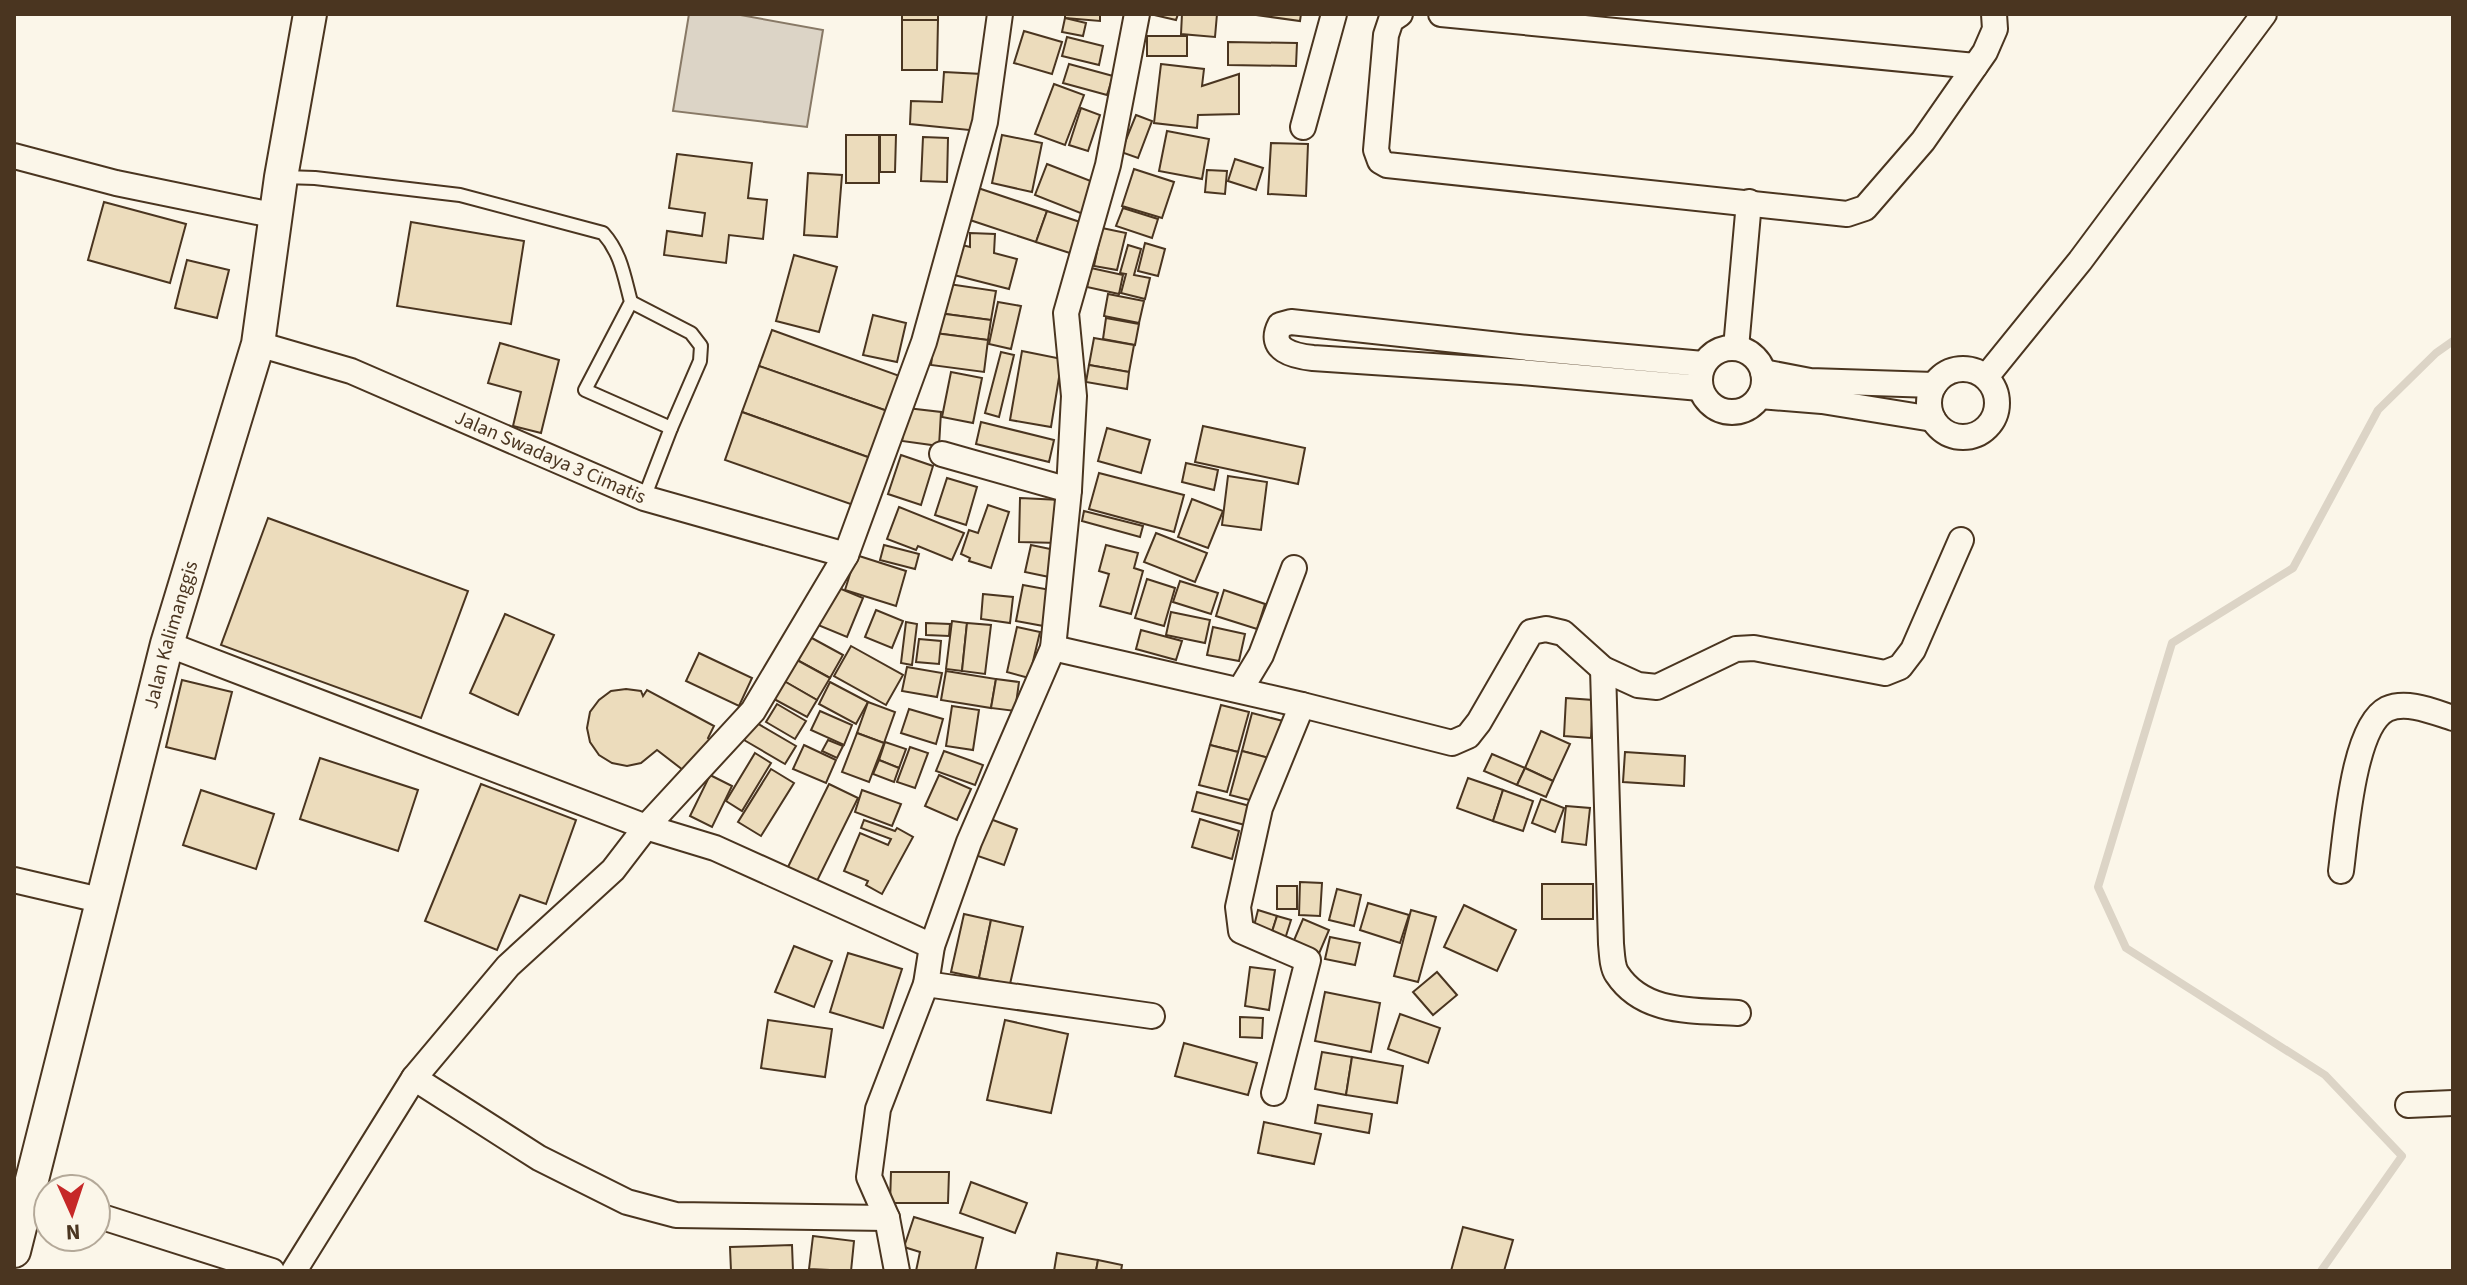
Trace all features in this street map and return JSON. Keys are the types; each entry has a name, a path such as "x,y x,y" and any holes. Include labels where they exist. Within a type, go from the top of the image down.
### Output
{"main road":[{"name":"Jalan Kalimanggis","path":"43,1173 104,901 167,644 258,344 281,177 310,14"},
{"name":"Jalan Kalimanggis","path":"14,1251 32,1210"}],"street":[{"path":"294,1271 414,1078 508,966 613,870 646,827 753,711 846,555 924,342 985,122 1000,14"},
{"path":"897,1271 887,1218 869,1177 878,1109 926,984 932,946 969,842 1053,648 1069,490 1074,396 1066,313 1108,165 1137,14"},
{"path":"1303,127 1334,14"},
{"path":"1400,14 1391,20 1386,35 1377,136 1376,150 1380,161 1387,165 1847,214 1865,208 1923,141 1985,52 1995,29 1994,14"},
{"path":"1441,14 1975,66"},
{"path":"1986,377 2080,261 2264,14"},
{"path":"14,156 116,183 277,216"},
{"path":"1736,348 1749,202"},
{"path":"1700,388 1313,358 1291,355 1283,350 1278,343 1277,332 1280,325 1291,322 1703,364"},
{"name":"Jalan Swadaya 3 Cimatis","path":"258,344 351,371 644,498 846,555"},
{"path":"1736,348 1748,352 1763,372 1764,384 1760,396 1740,411 1727,412 1715,408 1700,388 1699,376 1703,364 1712,354 1724,349 1736,348"},
{"path":"1964,369 1986,377 1997,398 1992,421 1974,435 1950,435 1940,429 1929,408 1929,396 1934,385 1942,376 1964,369"},
{"path":"1763,372 1810,381 1934,385"},
{"path":"1760,396 1840,403 1933,419"},
{"path":"942,454 1069,490"},
{"path":"1053,648 1240,690 1452,743 1468,736 1479,722 1531,632 1546,629 1563,633 1603,669 1638,685 1657,687 1736,649 1754,648 1885,673 1900,667 1913,650 1961,540"},
{"path":"1240,690 1261,655 1294,568"},
{"path":"167,644 646,827 715,848 932,946"},
{"path":"1603,669 1611,944 1616,973 1637,996 1668,1009 1738,1013"},
{"path":"1274,1093 1308,960 1241,931 1238,907 1260,808 1302,705"},
{"path":"2341,871 2359,751 2368,728 2386,710 2404,706 2453,718"},
{"path":"14,880 104,901"},
{"path":"926,984 1152,1016"},
{"path":"414,1078 539,1158 627,1202 676,1215 887,1218"},
{"path":"2408,1105 2453,1103"},
{"path":"112,1220 272,1271"}],"lane":[{"path":"281,177 315,178 460,195 603,233 618,254 631,302 585,390 671,428"},
{"path":"631,302 691,333 701,346 700,361 644,498"}],"shaded area":[{"path":"689,14 735,14 823,30 807,127 673,111"}],"building":[{"path":"902,14 938,14 938,20 902,20"},
{"path":"1065,14 1100,14 1100,21 1065,18"},
{"path":"1150,14 1178,14 1176,20"},
{"path":"1182,14 1217,14 1215,37 1181,34"},
{"path":"1249,14 1301,14 1300,21"},
{"path":"1065,18 1086,23 1083,36 1062,32"},
{"path":"902,20 938,20 937,70 902,70"},
{"path":"1024,31 1062,42 1052,74 1014,63"},
{"path":"1147,36 1187,36 1187,56 1147,56"},
{"path":"1067,37 1103,46 1099,65 1062,56"},
{"path":"1228,42 1297,43 1296,66 1228,65"},
{"path":"1069,64 1113,76 1107,95 1063,83"},
{"path":"1161,64 1204,69 1202,86 1239,74 1239,114 1198,115 1197,128 1154,123"},
{"path":"944,72 982,74 979,131 910,124 911,101 942,102"},
{"path":"1054,84 1084,95 1065,145 1035,134"},
{"path":"1081,108 1100,115 1088,151 1069,145"},
{"path":"1136,115 1152,121 1138,158 1121,152"},
{"path":"1167,131 1209,139 1202,179 1159,171"},
{"path":"846,135 879,135 879,183 846,183"},
{"path":"880,135 896,135 895,172 880,172"},
{"path":"1002,135 1042,143 1032,192 992,183"},
{"path":"923,137 948,138 947,182 921,181"},
{"path":"1271,143 1308,144 1306,196 1268,194"},
{"path":"677,154 752,163 748,198 767,200 763,239 729,235 726,263 664,255 667,231 702,236 705,213 669,208"},
{"path":"1235,159 1263,168 1256,190 1228,181"},
{"path":"1047,164 1101,185 1088,216 1035,195"},
{"path":"1134,169 1174,182 1162,218 1122,206"},
{"path":"1207,170 1227,171 1225,194 1205,192"},
{"path":"808,173 842,175 837,237 804,235"},
{"path":"978,188 1047,211 1036,242 967,219"},
{"path":"104,202 186,224 170,283 88,260"},
{"path":"1123,208 1158,219 1152,238 1116,226"},
{"path":"1047,211 1089,225 1079,256 1036,242"},
{"path":"411,222 524,241 511,324 397,306"},
{"path":"1102,228 1126,233 1117,270 1094,266"},
{"path":"970,233 995,234 994,253 1017,259 1009,289 954,275 962,245 970,247"},
{"path":"1145,243 1165,249 1158,276 1138,271"},
{"path":"1128,245 1141,249 1134,275 1150,278 1145,299 1121,293 1126,274 1120,273"},
{"path":"794,255 837,267 819,332 776,321"},
{"path":"187,260 229,270 217,318 175,308"},
{"path":"1091,268 1123,275 1119,294 1087,287"},
{"path":"942,283 996,291 991,320 938,313"},
{"path":"1108,294 1144,301 1139,323 1104,316"},
{"path":"998,302 1021,306 1011,349 989,344"},
{"path":"938,313 991,320 988,340 935,333"},
{"path":"873,315 906,323 897,362 863,355"},
{"path":"1106,318 1139,324 1135,345 1103,339"},
{"path":"772,330 908,379 896,414 759,366"},
{"path":"935,333 988,340 984,372 931,365"},
{"path":"1094,338 1134,345 1129,372 1089,365"},
{"path":"500,343 559,360 541,433 513,426 521,392 488,383"},
{"path":"1022,351 1062,359 1051,427 1010,420"},
{"path":"1001,352 1014,355 999,417 985,413"},
{"path":"1089,365 1129,372 1127,389 1086,382"},
{"path":"759,366 896,414 879,461 742,412"},
{"path":"951,372 982,378 973,423 942,417"},
{"path":"907,408 941,412 939,446 902,441"},
{"path":"742,412 879,461 862,508 725,460"},
{"path":"981,422 1054,440 1049,462 976,444"},
{"path":"1203,426 1305,448 1298,484 1195,462"},
{"path":"1107,428 1150,440 1141,473 1098,461"},
{"path":"901,455 933,466 921,505 888,494"},
{"path":"1186,463 1218,470 1214,490 1182,482"},
{"path":"1099,473 1184,495 1174,532 1089,509"},
{"path":"1228,476 1267,482 1261,530 1222,525"},
{"path":"947,478 977,487 966,525 935,515"},
{"path":"1020,498 1061,500 1059,543 1019,542"},
{"path":"1192,499 1223,511 1208,548 1178,537"},
{"path":"988,505 1009,512 991,568 969,561 970,558 961,554 969,530 978,533"},
{"path":"899,507 964,533 952,560 918,546 916,550 887,539"},
{"path":"1084,511 1143,526 1140,537 1082,521"},
{"path":"268,518 468,591 421,718 221,645"},
{"path":"1156,533 1207,553 1195,582 1144,562"},
{"path":"884,545 919,554 915,569 880,560"},
{"path":"1031,545 1060,551 1054,578 1025,572"},
{"path":"1106,545 1138,553 1134,568 1143,571 1131,614 1100,606 1109,574 1099,571"},
{"path":"856,555 906,571 896,606 845,590"},
{"path":"1147,579 1175,588 1164,626 1135,618"},
{"path":"1180,581 1218,593 1211,614 1173,602"},
{"path":"1023,585 1056,591 1049,627 1016,621"},
{"path":"834,586 863,598 847,637 818,625"},
{"path":"1224,590 1265,604 1257,629 1216,616"},
{"path":"983,594 1013,597 1010,623 981,619"},
{"path":"876,610 903,621 892,648 865,637"},
{"path":"1171,612 1210,620 1205,643 1166,635"},
{"path":"505,614 554,635 518,715 470,693"},
{"path":"952,621 967,623 962,671 946,669"},
{"path":"906,622 917,624 912,665 901,663"},
{"path":"926,623 950,624 949,636 926,635"},
{"path":"967,623 991,625 985,674 962,671"},
{"path":"1017,627 1040,632 1029,678 1007,672"},
{"path":"1213,627 1245,634 1239,661 1207,655"},
{"path":"1141,630 1182,641 1176,660 1136,649"},
{"path":"810,637 843,655 830,678 797,660"},
{"path":"919,639 941,641 939,664 916,662"},
{"path":"851,646 903,675 886,705 834,676"},
{"path":"699,653 752,678 739,706 686,681"},
{"path":"797,660 830,678 817,700 784,681"},
{"path":"907,667 942,673 937,697 902,691"},
{"path":"946,671 996,679 991,708 941,700"},
{"path":"996,679 1019,682 1015,711 991,708"},
{"path":"182,680 232,692 215,759 166,747"},
{"path":"784,681 817,700 807,717 774,699"},
{"path":"830,682 868,702 856,724 819,704"},
{"path":"647,690 714,726 708,738 719,750 698,774 685,767 683,770 657,750 641,763 627,766 612,763 599,755 590,742 587,728 590,712 611,691 641,691 643,696"},
{"path":"1566,698 1593,700 1591,738 1564,736"},
{"path":"868,702 895,712 884,743 857,733"},
{"path":"777,704 806,721 795,739 766,722"},
{"path":"1221,705 1249,712 1238,752 1210,745"},
{"path":"952,706 979,710 973,750 946,746"},
{"path":"909,709 943,719 936,744 901,733"},
{"path":"820,711 852,725 844,745 811,730"},
{"path":"1252,713 1283,721 1273,759 1242,751"},
{"path":"755,722 796,746 785,764 744,740"},
{"path":"1541,731 1570,744 1553,781 1525,768"},
{"path":"857,733 884,743 869,782 842,772"},
{"path":"828,740 843,746 837,758 822,751"},
{"path":"885,742 906,749 899,768 879,760"},
{"path":"804,745 836,760 826,783 793,769"},
{"path":"1210,745 1238,752 1227,792 1199,785"},
{"path":"910,747 928,753 915,788 897,782"},
{"path":"944,751 983,765 975,785 936,771"},
{"path":"1242,751 1273,759 1261,803 1230,795"},
{"path":"1625,752 1685,756 1684,786 1623,782"},
{"path":"755,753 771,763 742,811 726,801"},
{"path":"1492,754 1525,768 1517,785 1484,771"},
{"path":"320,758 418,790 398,851 300,819"},
{"path":"879,760 899,768 894,782 873,774"},
{"path":"1525,768 1553,781 1546,797 1517,785"},
{"path":"771,769 794,783 761,836 738,822"},
{"path":"710,775 732,786 712,827 690,816"},
{"path":"939,775 971,789 957,820 925,806"},
{"path":"1468,778 1503,790 1493,821 1457,808"},
{"path":"481,784 576,820 546,904 520,895 497,950 425,921"},
{"path":"829,784 858,798 813,889 784,875"},
{"path":"201,790 274,814 256,869 183,845"},
{"path":"862,790 901,804 892,826 855,812"},
{"path":"1503,790 1533,801 1523,831 1493,821"},
{"path":"1197,792 1250,806 1245,825 1192,811"},
{"path":"1541,799 1564,808 1555,832 1532,823"},
{"path":"1566,806 1590,808 1586,845 1562,842"},
{"path":"985,817 1017,829 1004,865 972,854"},
{"path":"1200,819 1239,831 1232,859 1192,847"},
{"path":"864,820 895,831 897,828 913,837 882,894 866,885 868,881 844,871 860,833 888,845 891,839 861,828"},
{"path":"1300,882 1322,883 1320,916 1299,915"},
{"path":"1542,884 1593,884 1593,919 1542,919"},
{"path":"1277,886 1297,886 1297,909 1277,909"},
{"path":"1337,889 1361,895 1354,926 1329,920"},
{"path":"1368,903 1409,915 1400,943 1360,930"},
{"path":"1464,905 1516,930 1497,971 1444,947"},
{"path":"1258,910 1277,916 1271,935 1253,930"},
{"path":"1411,910 1436,917 1418,982 1394,976"},
{"path":"964,914 991,920 979,978 951,972"},
{"path":"1277,916 1291,920 1285,939 1271,935"},
{"path":"1303,919 1329,930 1318,956 1292,945"},
{"path":"991,920 1023,927 1010,984 979,978"},
{"path":"1330,937 1360,943 1355,965 1325,959"},
{"path":"794,946 832,961 814,1007 775,992"},
{"path":"848,953 902,969 883,1028 830,1012"},
{"path":"1250,967 1275,970 1269,1010 1245,1006"},
{"path":"1437,972 1457,995 1433,1015 1413,992"},
{"path":"1325,992 1380,1003 1371,1052 1315,1041"},
{"path":"1400,1014 1440,1028 1428,1063 1388,1049"},
{"path":"1240,1017 1263,1018 1262,1038 1240,1037"},
{"path":"768,1020 832,1029 825,1077 761,1068"},
{"path":"1005,1020 1068,1034 1051,1113 987,1100"},
{"path":"1184,1043 1257,1063 1248,1095 1175,1076"},
{"path":"1322,1052 1352,1057 1346,1095 1315,1089"},
{"path":"1352,1057 1403,1066 1397,1103 1346,1095"},
{"path":"1318,1105 1372,1114 1369,1133 1315,1123"},
{"path":"1264,1122 1321,1134 1314,1164 1258,1153"},
{"path":"891,1172 949,1172 948,1203 890,1203"},
{"path":"971,1182 1027,1203 1015,1233 960,1213"},
{"path":"914,1217 983,1238 975,1271 916,1271 920,1252 904,1247"},
{"path":"1463,1227 1513,1240 1504,1271 1451,1271"},
{"path":"813,1236 854,1241 851,1271 809,1269"},
{"path":"792,1245 793,1271 731,1271 730,1247"},
{"path":"1057,1253 1098,1260 1096,1271 1054,1271"},
{"path":"1098,1260 1122,1265 1121,1271 1096,1271"}],"waterway":[{"path":"2321,1271 2402,1156 2325,1075 2126,948 2098,887 2172,643 2293,568 2378,410 2436,353 2453,341"}]}
